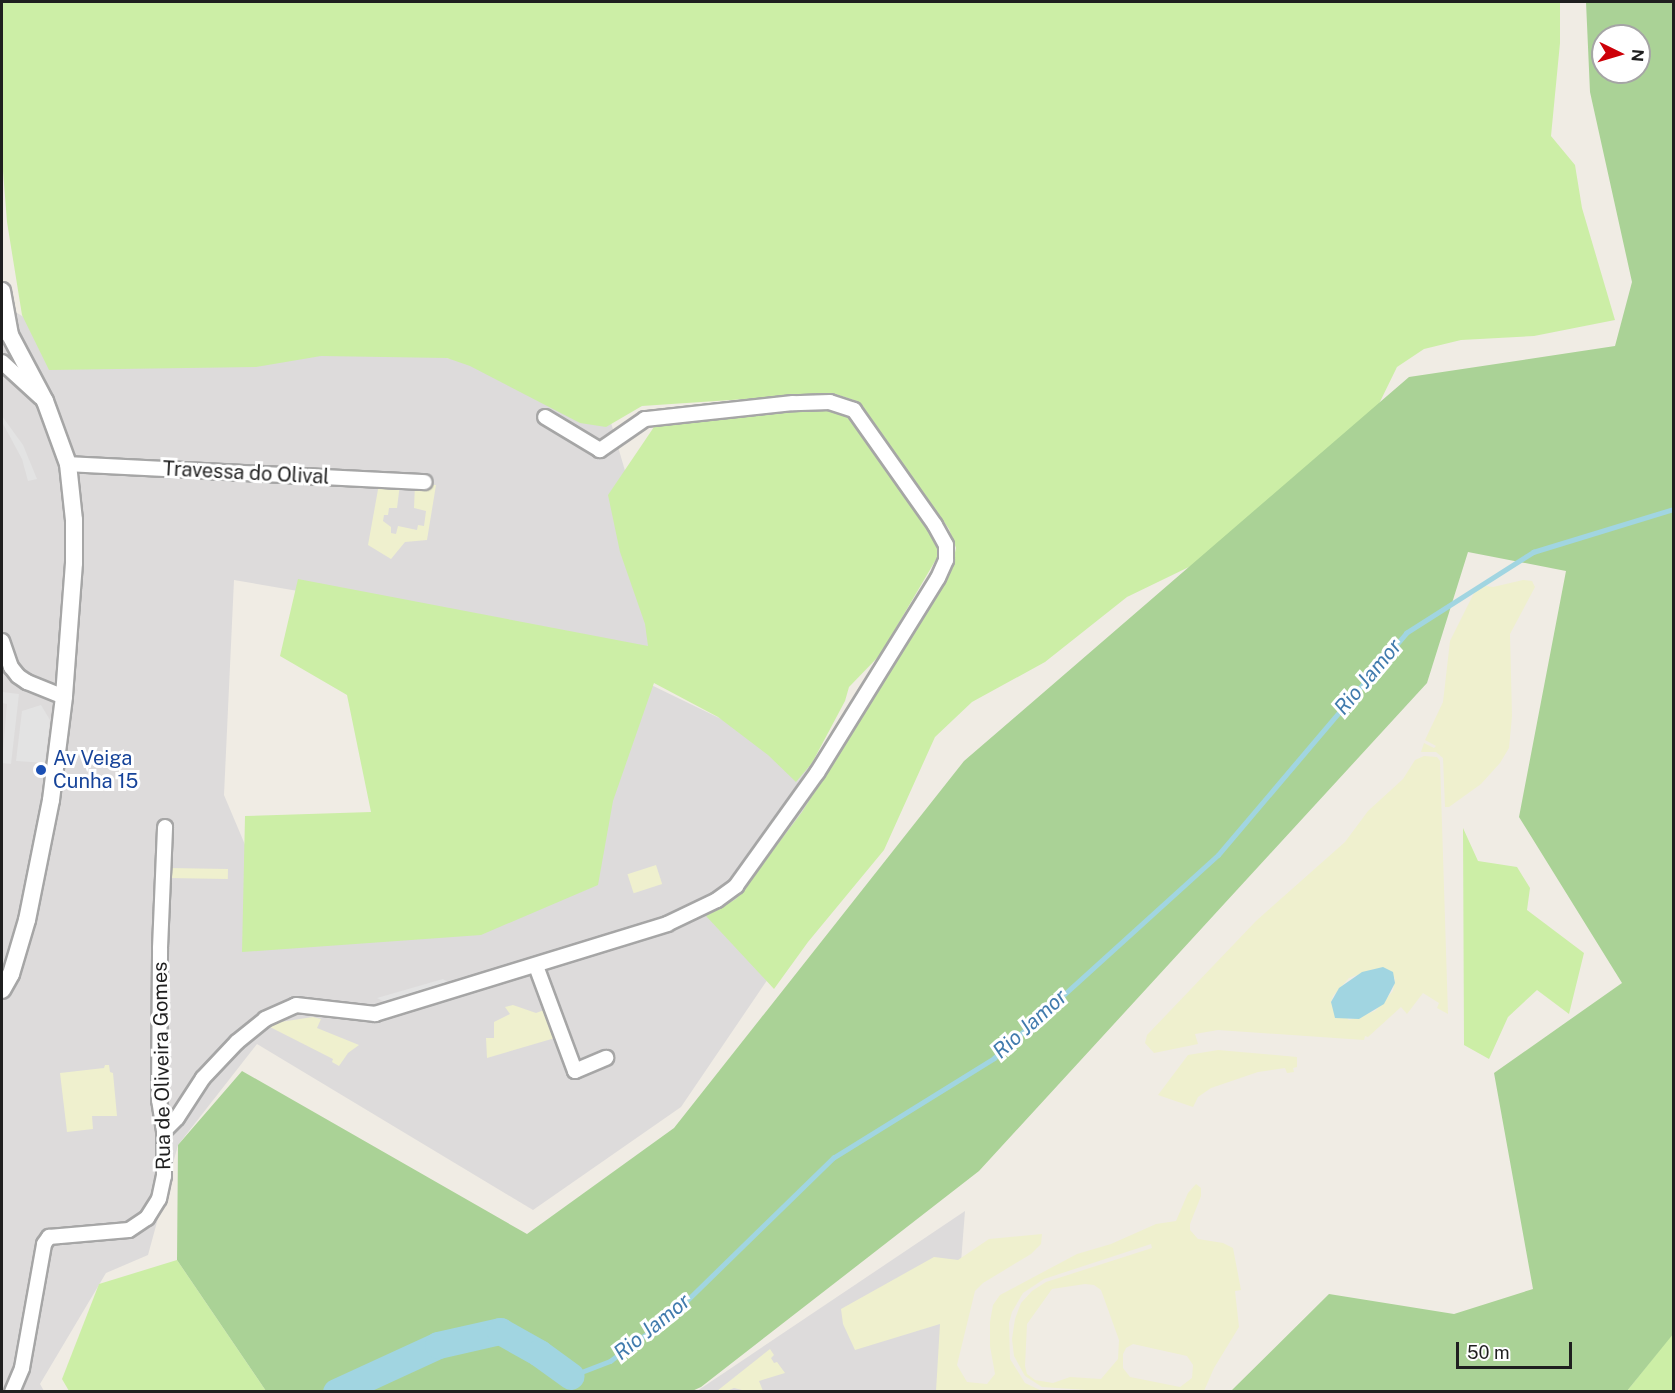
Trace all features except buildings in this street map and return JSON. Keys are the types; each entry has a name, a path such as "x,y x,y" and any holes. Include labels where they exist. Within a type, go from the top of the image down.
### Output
{"street":[{"path":"2,291 5,330 45,401 68,464 74,520 74,563 64,697 51,800 27,920 11,974 2,990"},
{"path":"2,362 45,401"},
{"path":"164,1131 177,1118 203,1078 237,1042 265,1019 296,1005 375,1014 667,924 717,900 736,886 817,773 938,578 946,560 946,545 935,525 854,410 830,402 793,403 645,419 600,450 545,417"},
{"name":"Travessa do Olival","path":"68,464 425,482"},
{"path":"2,641 11,667 18,676 64,697"},
{"name":"Rua de Oliveira Gomes","path":"12,1392 22,1368 44,1244 48,1237 129,1230 147,1218 159,1199 164,1176 164,1131 159,1100 160,948 165,827"},
{"path":"536,966 575,1071 606,1058"}],"shaded area":[{"path":"2,304 64,341 304,333 600,385 679,656 234,580 224,795 270,904 643,681 812,763 810,917 681,1107 533,1210 257,1044 178,1145 148,1255 106,1273 40,1384 44,1391 2,1392"},
{"path":"2,416 23,445 37,479 28,481 22,459 2,422"},
{"path":"2,692 19,694 11,764 2,763 7,704 2,703"},
{"path":"41,705 50,720 45,763 16,761 22,711"},
{"path":"443,979 452,985 389,1004 377,998"},
{"path":"965,1211 951,1391 697,1391"}],"green space":[{"path":"2,2 1560,2 1560,43 1551,136 1575,165 1582,208 1615,320 1534,336 1461,340 1424,349 1397,367 1352,459 1191,566 1127,597 1045,662 972,702 935,737 884,850 808,942 774,989 706,916 736,899 802,812 952,567 956,548 949,529 857,401 832,393 642,406 606,427 580,423 470,366 447,358 321,356 256,367 49,370 22,315 7,222 2,158"},
{"path":"1586,2 1674,2 1674,1333 1627,1391 1231,1391 1329,1294 1454,1314 1533,1289 1494,1073 1622,983 1519,817 1566,571 1468,552 1427,683 979,1171 701,1387 690,1392 266,1391 177,1260 178,1145 242,1071 527,1234 674,1128 964,761 1409,377 1615,346 1632,282 1590,92"},
{"path":"827,407 845,412 858,425 901,487 912,508 929,529 937,546 938,556 880,655 849,687 845,701 812,763 796,782 768,755 718,717 654,683 613,801 598,885 481,935 242,952 245,816 371,812 347,695 280,656 298,579 648,646 645,624 620,552 608,495 656,424"},
{"path":"379,484 400,484 397,508 389,508 388,515 384,515 383,521 391,527 391,533 396,534 398,526 417,530 418,525 424,526 426,511 414,508 415,484 436,485 427,540 405,542 391,559 368,545"},
{"path":"1523,580 1532,581 1535,587 1510,634 1512,716 1509,748 1500,763 1481,784 1449,807 1445,807 1443,758 1436,752 1421,752 1424,743 1434,748 1436,746 1425,740 1443,702 1450,641 1478,585 1493,587"},
{"path":"1424,756 1437,757 1440,761 1448,1014 1437,1008 1439,1003 1423,993 1407,1014 1401,1007 1368,1037 1365,1036 1364,1040 1218,1030 1195,1034 1198,1044 1154,1053 1145,1043 1147,1035 1256,921 1345,842 1368,811 1403,779 1415,760","holes":["1374,969 1395,978 1393,991 1375,1011 1349,1020 1331,1002 1333,996 1349,978"]},
{"path":"1463,828 1478,861 1517,867 1530,888 1527,910 1584,953 1569,1014 1537,990 1508,1017 1489,1059 1464,1045"},
{"path":"656,865 662,884 634,893 627,874"},
{"path":"168,868 228,869 228,879 168,878"},
{"path":"513,1005 536,1013 544,1010 555,1038 487,1058 486,1038 494,1038 494,1022 510,1014 505,1007"},
{"path":"313,1017 321,1019 317,1028 359,1045 348,1053 339,1066 332,1062 333,1059 270,1027 280,1022"},
{"path":"1218,1050 1297,1057 1297,1067 1293,1068 1294,1072 1287,1073 1285,1068 1258,1072 1211,1088 1198,1097 1193,1107 1158,1095 1188,1055"},
{"path":"105,1065 109,1065 110,1072 113,1073 117,1116 92,1116 93,1129 67,1132 60,1073 104,1068"},
{"path":"1196,1184 1201,1188 1201,1196 1190,1224 1190,1230 1198,1239 1223,1243 1233,1248 1241,1290 1235,1291 1239,1327 1214,1368 1204,1391 1116,1392 1042,1387 1025,1376 1014,1356 1012,1339 1015,1319 1021,1303 1032,1291 1046,1282 1152,1248 1151,1244 1044,1279 1023,1293 1012,1312 1009,1323 1010,1359 1025,1383 1042,1391 936,1391 940,1324 855,1350 843,1324 841,1309 934,1257 958,1260 989,1239 1042,1234 1041,1244 1031,1254 983,1283 975,1291 957,1365 967,1382 987,1384 995,1374 990,1346 990,1322 993,1305 1000,1295 1077,1254 1111,1244 1156,1224 1176,1221 1188,1193","holes":["1085,1284 1094,1285 1101,1290 1119,1340 1118,1359 1101,1379 1070,1377 1053,1383 1035,1380 1027,1374 1025,1366 1027,1324 1052,1289","1133,1344 1187,1356 1193,1365 1192,1378 1180,1387 1130,1377 1123,1368 1123,1354 1126,1348"]},
{"path":"177,1260 266,1391 69,1391 62,1379 99,1284"},
{"path":"1673,1333 1673,1391 1627,1391"},
{"path":"770,1349 774,1355 771,1358 774,1363 777,1362 785,1373 759,1381 763,1391 734,1388 717,1391"}],"water":[{"path":"1383,967 1393,972 1395,983 1384,1004 1359,1019 1335,1018 1331,1002 1339,988 1362,972"}],"waterway":[{"name":"Rio Jamor","path":"571,1376 610,1361 672,1315 833,1158 994,1058 1218,855 1406,633 1533,552 1674,509"},
{"name":"Rio Jamor","path":"336,1392 438,1345 500,1331 539,1353 571,1376"}],"place":[{"name":"Av Veiga Cunha 15","path":"41,770"}]}
